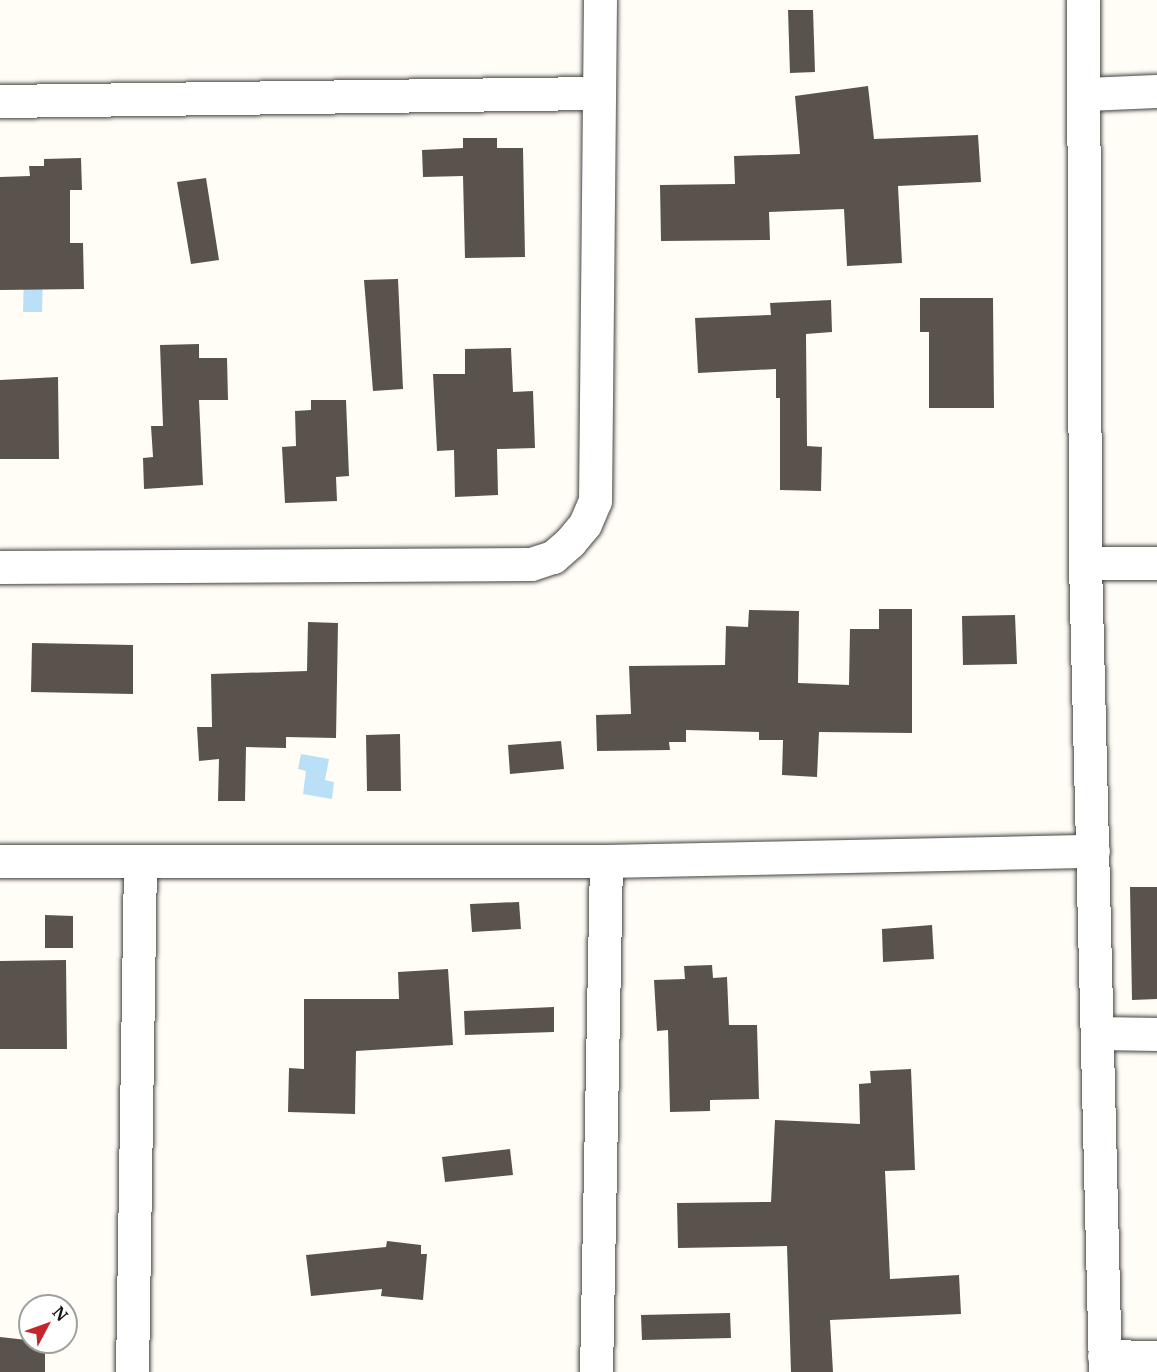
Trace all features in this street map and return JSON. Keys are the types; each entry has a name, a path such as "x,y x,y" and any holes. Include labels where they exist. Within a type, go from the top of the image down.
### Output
{"street":[{"path":"0,567 531,564 553,557 585,524 595,501 597,93 600,0"},
{"path":"1083,0 1086,563 1099,1033 1104,1364 1157,1358"},
{"path":"1085,94 1157,91"},
{"path":"0,101 597,93"},
{"path":"1086,563 1157,563"},
{"path":"0,861 606,861 1093,851"},
{"path":"596,1372 606,861"},
{"path":"132,1372 140,862"},
{"path":"1099,1033 1157,1034"}],"water":[{"path":"24,275 43,275 42,312 23,312"},
{"path":"301,754 329,759 325,780 334,782 332,799 303,794 306,771 298,769"}],"building":[{"path":"788,10 813,10 815,72 790,73"},
{"path":"868,86 874,139 978,135 981,182 898,186 902,263 847,266 844,209 769,212 770,240 661,241 660,185 735,184 734,156 800,154 795,96"},
{"path":"463,138 497,138 497,148 523,148 525,257 465,258 463,176 423,177 422,150 463,148"},
{"path":"81,158 82,190 70,190 70,243 83,243 84,289 0,290 0,177 30,176 29,166 44,166 44,159"},
{"path":"206,178 219,260 191,264 177,182"},
{"path":"398,279 403,389 373,391 364,280"},
{"path":"920,298 993,298 994,408 929,408 929,332 920,332"},
{"path":"831,300 832,332 806,334 807,446 822,447 821,491 780,490 780,398 776,398 776,369 698,373 695,318 771,315 770,303"},
{"path":"199,344 199,358 227,358 228,400 199,400 203,485 144,489 143,458 153,457 151,426 163,426 160,345"},
{"path":"511,348 513,392 533,391 535,448 497,449 498,495 455,497 454,450 437,451 433,374 465,374 465,349"},
{"path":"58,377 59,459 0,459 0,380"},
{"path":"311,400 346,400 349,476 336,477 337,501 285,503 282,447 296,446 295,411 311,410"},
{"path":"879,609 912,609 912,733 819,732 817,777 782,775 783,740 759,740 759,732 686,730 686,742 669,742 670,750 597,751 596,715 631,714 629,666 725,665 726,626 748,627 749,610 799,611 798,683 849,685 850,629 879,629"},
{"path":"1015,615 1017,664 963,665 962,616"},
{"path":"308,622 338,623 336,738 286,737 286,748 246,747 245,801 218,801 219,759 199,761 197,727 212,727 211,674 307,671"},
{"path":"32,643 133,645 133,694 31,692"},
{"path":"400,734 401,791 367,791 366,735"},
{"path":"561,741 564,769 510,774 508,745"},
{"path":"1130,887 1157,887 1157,999 1132,1000"},
{"path":"519,902 521,929 472,932 470,904"},
{"path":"45,915 73,916 73,948 45,948"},
{"path":"932,925 934,959 883,962 882,929"},
{"path":"66,960 67,1049 0,1049 0,961"},
{"path":"712,965 713,978 727,977 729,1025 757,1025 759,1099 710,1100 710,1111 670,1112 668,1030 657,1031 654,980 685,979 684,966"},
{"path":"448,969 453,1045 356,1051 355,1114 288,1112 289,1068 304,1069 304,999 399,999 398,972"},
{"path":"554,1007 554,1032 465,1035 464,1011"},
{"path":"911,1069 915,1170 885,1171 890,1279 959,1275 961,1314 830,1320 833,1372 791,1372 787,1246 678,1248 677,1203 771,1202 775,1120 860,1124 859,1084 871,1083 870,1071"},
{"path":"510,1149 513,1175 445,1182 442,1157"},
{"path":"387,1241 421,1245 421,1254 427,1254 423,1300 381,1296 382,1289 311,1296 306,1255 386,1247"},
{"path":"730,1313 731,1338 642,1340 641,1315"},
{"path":"0,1337 18,1339 18,1354 45,1354 45,1372 0,1372"}]}
